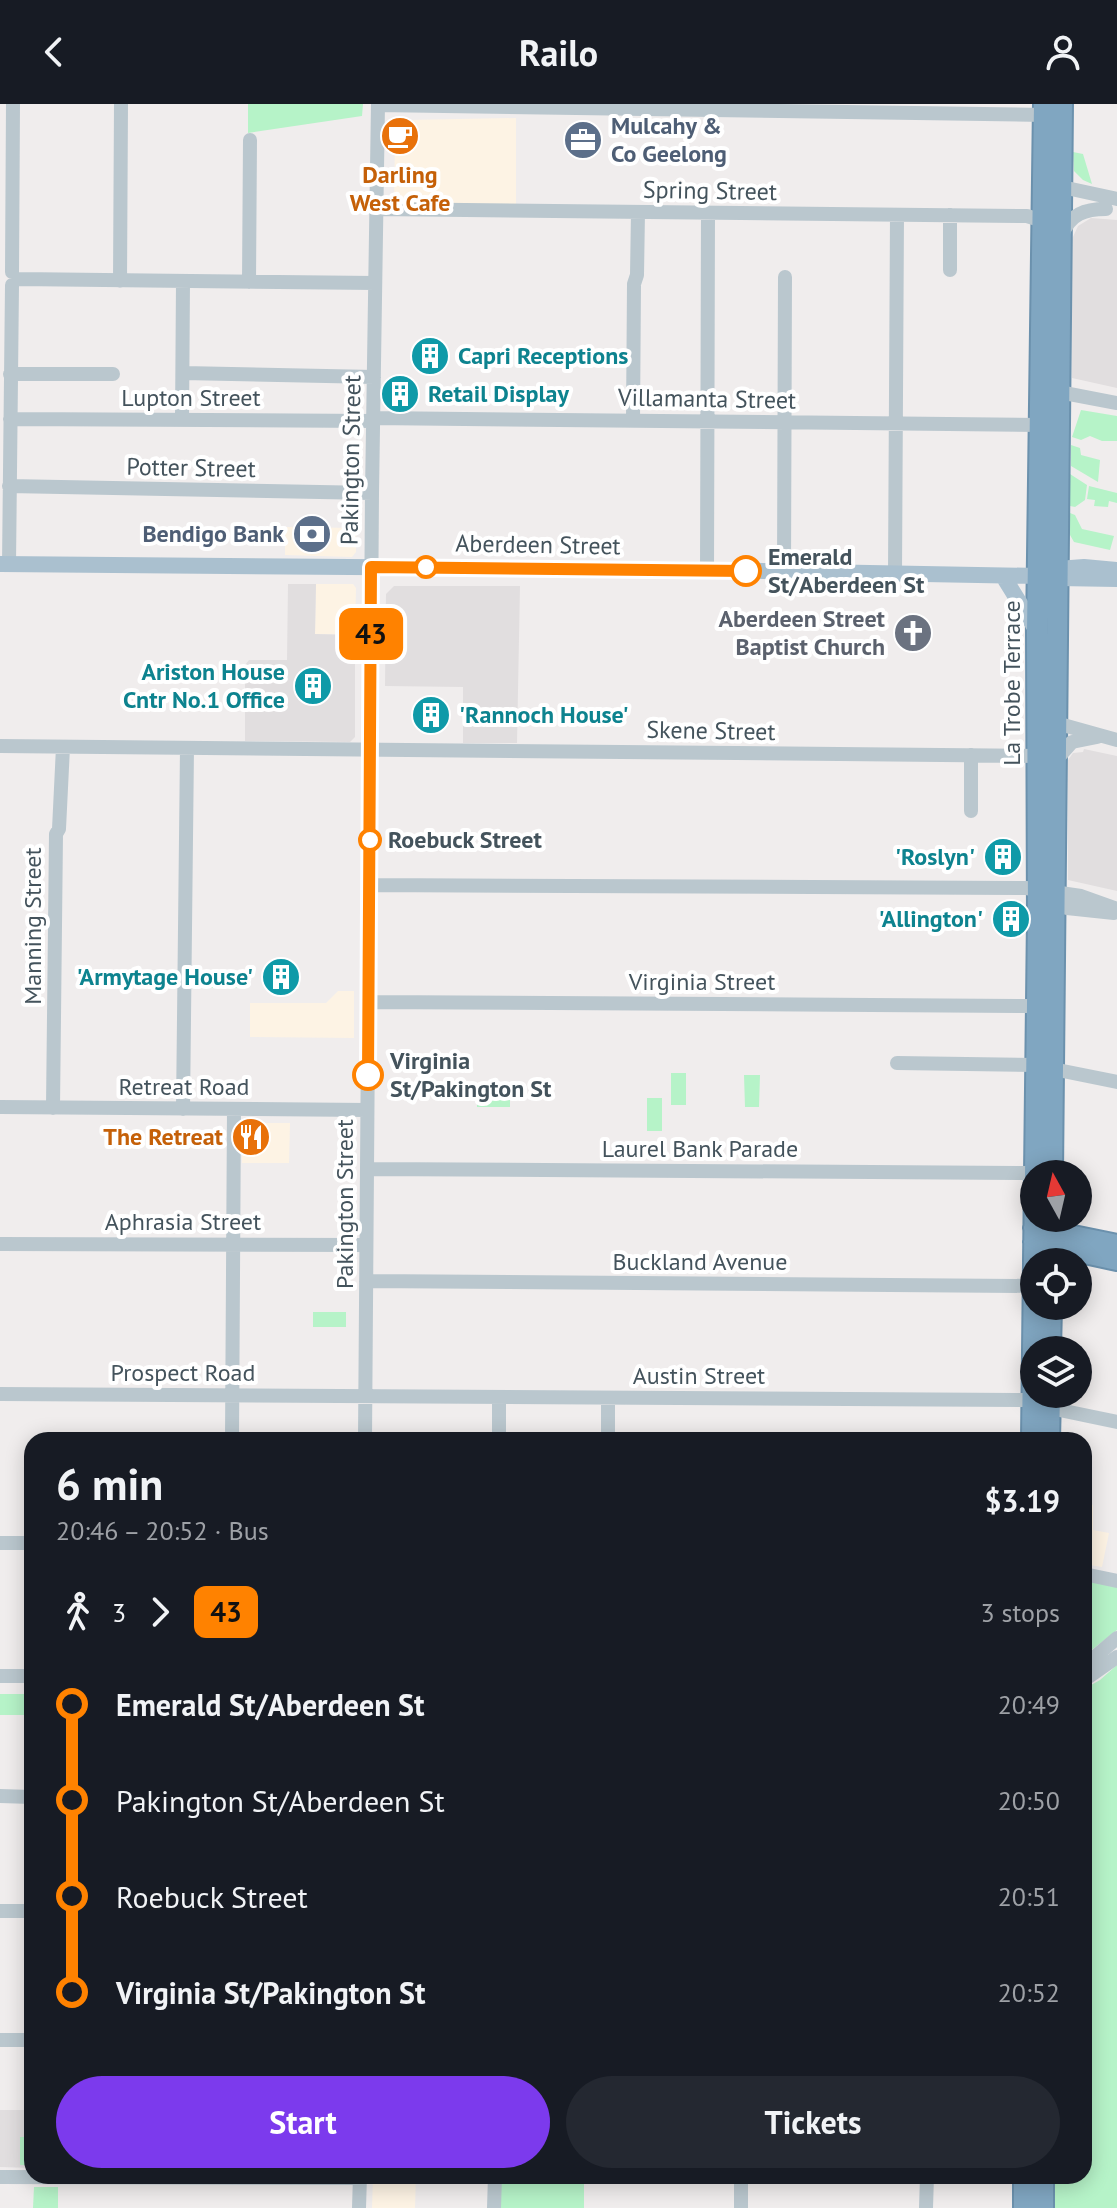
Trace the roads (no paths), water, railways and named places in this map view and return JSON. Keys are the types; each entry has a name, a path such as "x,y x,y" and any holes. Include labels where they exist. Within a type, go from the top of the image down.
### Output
{"highway":[{"name":"La Trobe Terrace","path":"1043,1160 1049,894 1046,758 1037,631 1044,574 1058,542 1061,238 1055,193 1053,110"},
{"name":"La Trobe Terrace","path":"1046,758 1056,723 1044,574 1040,425 1043,221 1055,193"},
{"name":"La Trobe Terrace","path":"1044,1067 1035,1006 1049,894"},
{"path":"1043,1244 1117,1245"},
{"path":"1043,1244 1117,1260"},
{"name":"La Trobe Terrace","path":"1034,1432 1042,1408"},
{"name":"La Trobe Terrace","path":"1045,1408 1048,1432"},
{"path":"1024,2184 1024,2208"},
{"path":"1043,2184 1043,2208"}],"main road":[{"path":"1058,542 1084,567"},
{"name":"Aberdeen Street","path":"5,564 1044,574"},
{"path":"1044,574 1084,567 1117,570"},
{"path":"1044,574 1117,579"},
{"path":"1003,576 1037,631"}],"street":[{"path":"120,281 121,104"},
{"path":"378,105 1053,110"},
{"name":"Pakington Street","path":"365,1432 371,567 378,105"},
{"path":"5,564 9,486 6,409 10,374 9,108"},
{"path":"249,282 250,140"},
{"path":"1055,193 1113,206"},
{"path":"1061,238 1074,216 1113,206"},
{"name":"Spring Street","path":"376,209 1027,216 1043,221"},
{"path":"633,420 638,212"},
{"path":"707,570 708,213"},
{"path":"895,574 897,215"},
{"path":"950,215 950,270"},
{"path":"784,572 785,277"},
{"path":"10,279 375,283"},
{"path":"182,420 183,282"},
{"path":"183,373 374,377"},
{"path":"10,374 113,374"},
{"path":"1059,392 1117,403"},
{"name":"Lupton Street","path":"6,409 182,420 373,420"},
{"name":"Villamanta Street","path":"373,420 1040,425"},
{"name":"Potter Street","path":"9,486 372,493"},
{"path":"1056,723 1117,740"},
{"path":"1046,758 1072,742 1101,736"},
{"name":"Skene Street","path":"0,746 1046,758"},
{"name":"Manning Street","path":"53,1108 56,834 59,829 63,747"},
{"path":"183,1109 187,748"},
{"path":"971,755 971,811"},
{"path":"369,885 1014,888 1089,898 1117,911"},
{"name":"Virginia Street","path":"368,1002 1035,1006"},
{"path":"897,1063 1044,1067 1117,1082"},
{"name":"Retreat Road","path":"0,1107 367,1110"},
{"path":"232,1432 234,1109"},
{"name":"Laurel Bank Parade","path":"367,1169 1020,1173"},
{"name":"Aphrasia Street","path":"0,1244 366,1245"},
{"name":"Buckland Avenue","path":"366,1281 1020,1286"},
{"name":"Prospect Road","path":"0,1394 365,1397"},
{"name":"Austin Street","path":"365,1397 1020,1400"},
{"path":"499,1398 499,1432"},
{"path":"608,1398 608,1432"},
{"name":"Austin Street","path":"1071,1408 1117,1422"},
{"path":"0,1543 24,1543"},
{"path":"1092,1576 1117,1581"},
{"path":"1092,1658 1117,1638"},
{"path":"1092,1674 1117,1657"},
{"path":"0,1676 24,1676"},
{"path":"0,1796 24,1797"},
{"path":"0,1911 24,1911"},
{"path":"0,2040 24,2040"},
{"path":"0,2177 24,2177"},
{"path":"359,2208 360,2184"},
{"path":"494,2208 495,2184"},
{"path":"741,2184 741,2208"},
{"path":"926,2208 927,2184"}],"place":[{"name":"Darling West Cafe","path":"400,136"},
{"name":"Mulcahy & Co Geelong","path":"583,140"},
{"name":"Capri Receptions","path":"430,356"},
{"name":"Retail Display","path":"400,394"},
{"name":"Bendigo Bank","path":"312,534"},
{"name":"Emerald St/Aberdeen St","path":"746,571"},
{"name":"Aberdeen Street Baptist Church","path":"913,633"},
{"name":"Ariston House Cntr No.1 Office","path":"313,686"},
{"name":"'Rannoch House'","path":"431,715"},
{"name":"Roebuck Street","path":"370,840"},
{"name":"'Roslyn'","path":"1003,857"},
{"name":"'Allington'","path":"1011,919"},
{"name":"'Armytage House'","path":"281,977"},
{"name":"Virginia St/Pakington St","path":"368,1075"},
{"name":"The Retreat","path":"251,1137"}]}
